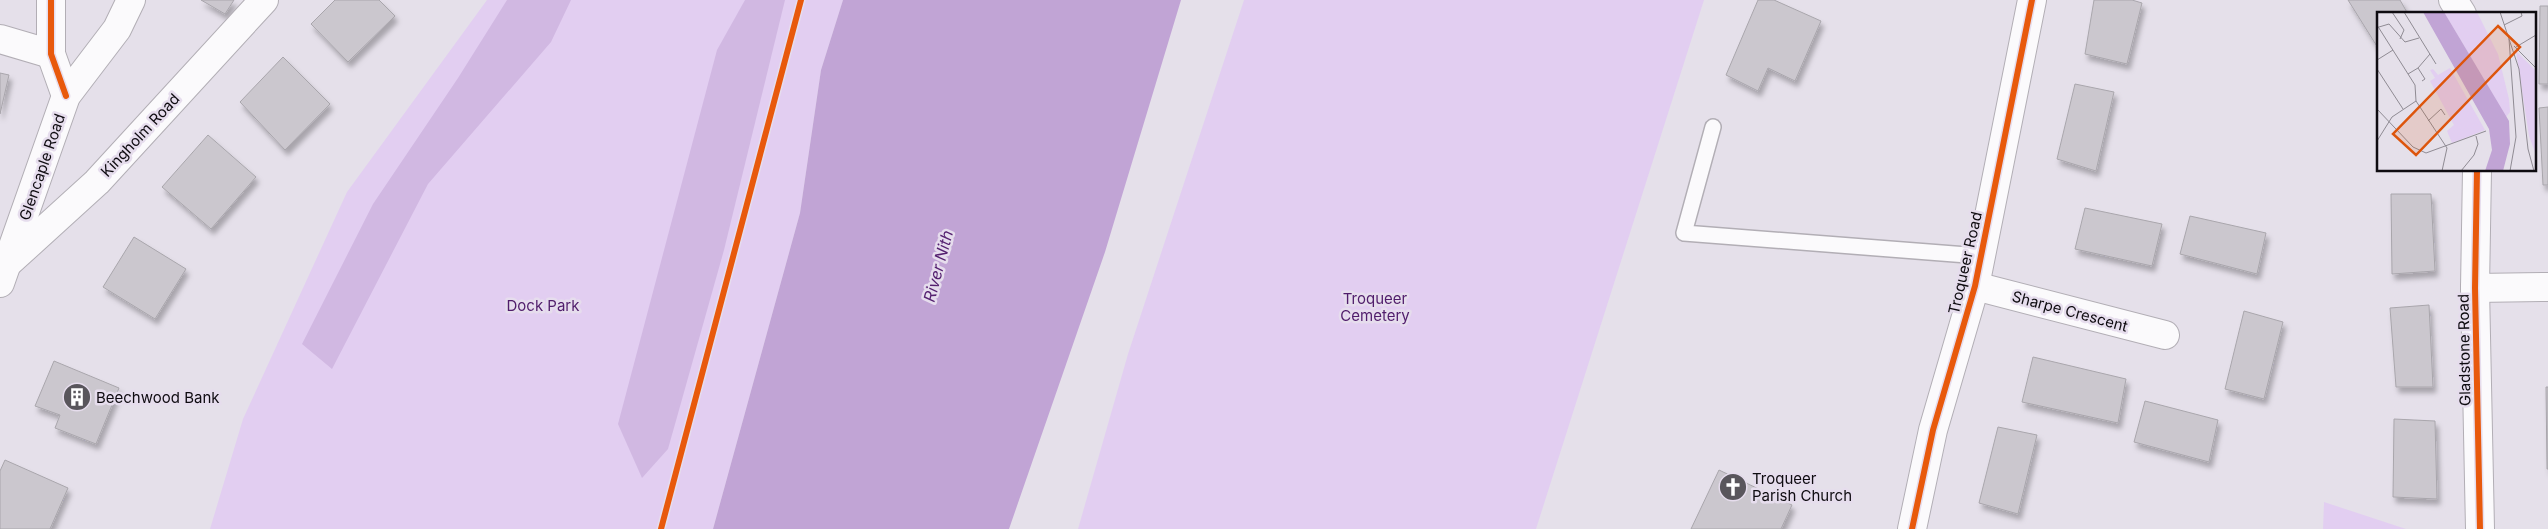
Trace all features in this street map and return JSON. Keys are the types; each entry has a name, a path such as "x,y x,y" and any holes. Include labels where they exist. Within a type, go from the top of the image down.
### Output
{"street":[{"path":"51,0 51,54 66,96"},
{"name":"Glencaple Road","path":"4,272 66,96 117,29 131,0"},
{"name":"Kingholm Road","path":"4,272 97,182 264,0"},
{"name":"Troqueer Road","path":"1912,529 1933,430 1975,286 2032,0"},
{"path":"2453,0 2461,12"},
{"path":"0,39 51,54"},
{"name":"Gladstone Road","path":"2477,171 2475,288 2480,529"},
{"name":"Sharpe Crescent","path":"1975,286 2165,335"},
{"path":"2475,288 2548,287"}],"lane":[{"path":"1713,127 1684,232 1980,256"}],"green space":[{"name":"Dock Park","path":"487,0 843,0 821,70 800,213 713,529 210,529 243,419 347,192"},
{"name":"Troqueer Cemetery","path":"1244,0 1704,0 1536,529 1078,529 1128,354"},
{"path":"2324,502 2406,529 2323,529"}],"shaded area":[{"path":"507,0 571,0 551,42 428,184 332,369 302,344 373,204 458,78"},
{"path":"745,0 785,0 724,250 668,449 642,478 618,424 717,50"}],"water":[{"name":"River Nith","path":"843,0 1181,0 1105,252 1009,529 713,529 800,213 821,70"}],"building":[{"path":"201,0 234,0 225,14"},
{"path":"335,0 379,0 395,16 348,62 311,24"},
{"path":"1758,0 1774,0 1821,21 1795,81 1768,68 1758,91 1726,75"},
{"path":"2094,0 2132,0 2142,3 2127,64 2085,54"},
{"path":"2348,0 2400,0 2407,12 2377,12 2377,46"},
{"path":"2540,6 2548,6 2548,84 2539,84"},
{"path":"283,57 330,104 285,150 240,102"},
{"path":"0,73 9,75 0,114"},
{"path":"2075,84 2114,92 2096,171 2057,159"},
{"path":"2548,107 2548,185 2543,185 2539,108"},
{"path":"208,135 256,177 211,229 162,187"},
{"path":"2391,194 2431,194 2435,271 2392,274"},
{"path":"2085,208 2162,224 2152,266 2075,249"},
{"path":"2190,216 2266,233 2257,274 2180,254"},
{"path":"134,237 186,269 155,319 103,287"},
{"path":"2429,305 2433,387 2396,387 2390,308"},
{"path":"2244,311 2283,322 2264,399 2225,389"},
{"path":"2033,357 2126,379 2118,423 2022,402"},
{"name":"Beechwood Bank","path":"54,361 119,388 96,444 55,428 60,415 35,406"},
{"path":"2546,387 2548,387 2548,469 2547,469"},
{"path":"2145,401 2218,420 2209,462 2134,442"},
{"path":"2394,419 2435,421 2437,499 2393,497"},
{"path":"1998,427 2037,435 2018,514 1979,503"},
{"path":"5,460 68,488 50,529 0,529 0,471"},
{"name":"Troqueer Parish Church","path":"1719,470 1792,505 1781,529 1691,529"}],"cycle path":[{"path":"51,0 51,54 66,96"},
{"path":"661,529 801,0"},
{"path":"1912,529 1933,430 1975,286 2032,0"},
{"path":"2477,171 2475,288 2480,529"}],"place":[{"name":"Beechwood Bank","path":"77,397"},
{"name":"Troqueer Parish Church","path":"1733,487"}]}
